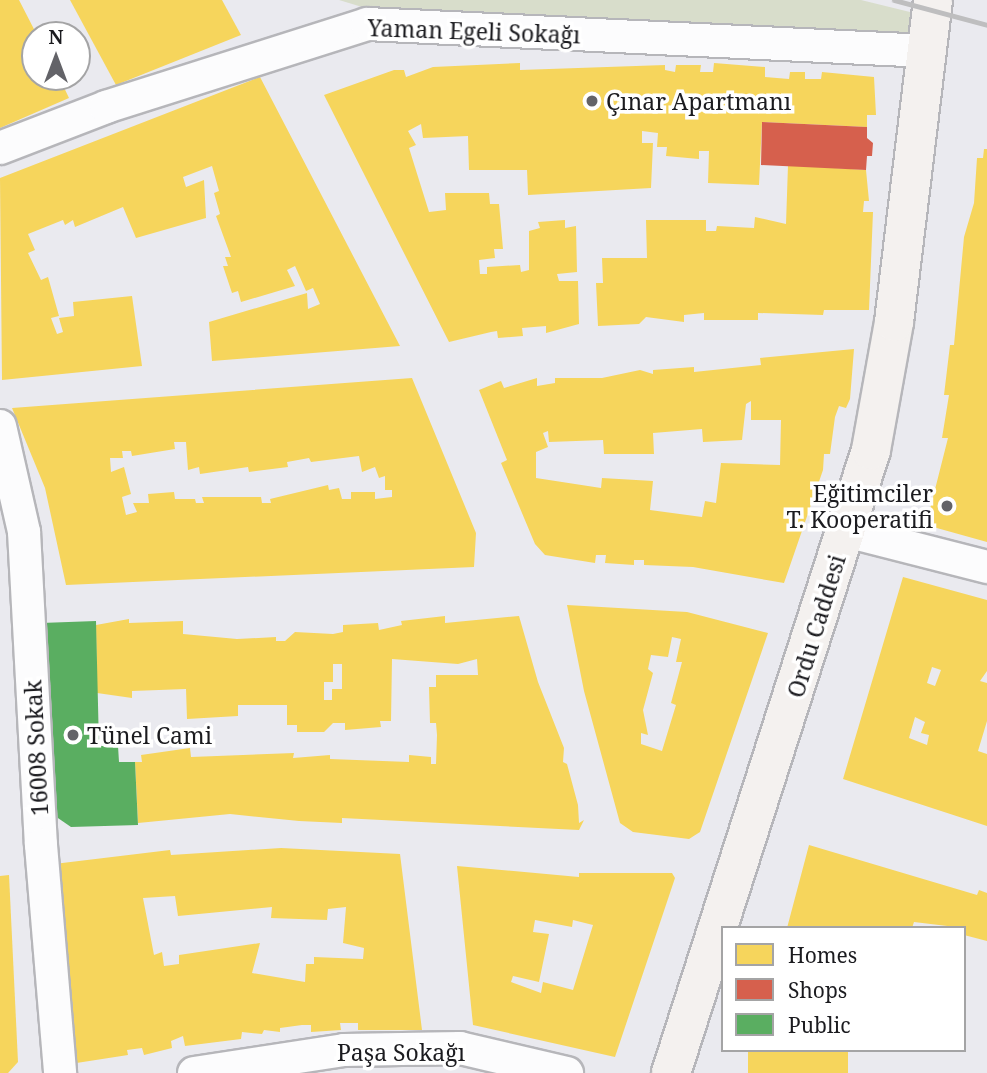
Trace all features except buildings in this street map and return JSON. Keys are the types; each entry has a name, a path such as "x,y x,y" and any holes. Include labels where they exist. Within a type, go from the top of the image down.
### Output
{"main road":[{"name":"Ordu Caddesi","path":"671,1073 871,450 892,335 933,0"}],"street":[{"name":"Yaman Egeli Sokağı","path":"0,148 106,107 367,24 927,51"},
{"name":"16008 Sokak","path":"0,426 23,532 41,845 60,1073"},
{"path":"846,531 987,567"},
{"name":"Paşa Sokağı","path":"194,1073 344,1050 460,1048 567,1073"}],"green space":[{"path":"339,0 861,0 914,13 911,39 395,17"}],"railway":[{"path":"894,0 987,25"}],"place":[{"name":"Çınar Apartmanı","path":"592,101"},
{"name":"Eğitimciler T. Kooperatifi","path":"947,506"},
{"name":"Tünel Cami","path":"73,735"}]}
